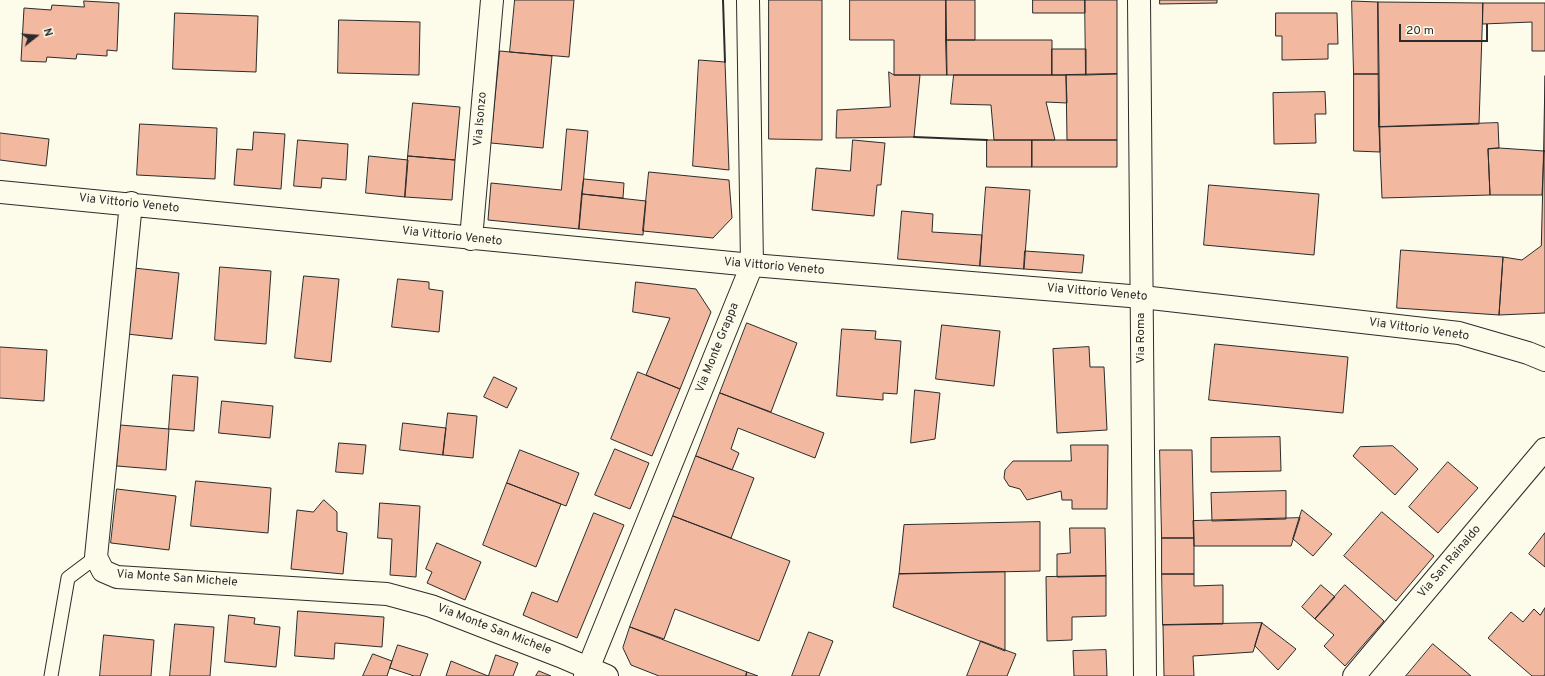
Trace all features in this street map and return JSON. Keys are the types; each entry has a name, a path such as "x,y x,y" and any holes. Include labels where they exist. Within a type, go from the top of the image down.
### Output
{"street":[{"name":"Via Isonzo","path":"471,239 492,0"},
{"name":"Via Monte Grappa","path":"593,674 752,265 748,0"},
{"name":"Via Roma","path":"1139,0 1144,676"},
{"name":"Via Vittorio Veneto","path":"0,192 131,203 471,239 752,265 1142,297 1459,333 1528,353 1545,360"},
{"path":"96,557 131,203"},
{"name":"Via San Rainaldo","path":"1354,676 1545,449"},
{"name":"Via Monte San Michele","path":"96,557 103,571 117,577 387,594 431,606 560,656 593,674"}],"lane":[{"path":"51,676 68,578 96,557"}],"building":[{"path":"515,0 574,0 569,57 510,52"},
{"path":"769,0 822,0 822,140 769,139"},
{"path":"850,0 946,0 947,75 894,75 894,40 850,40"},
{"path":"946,0 975,0 975,40 946,40"},
{"path":"1033,0 1085,0 1085,13 1033,13"},
{"path":"1085,0 1117,0 1117,74 1086,75"},
{"path":"1160,0 1217,0 1217,3 1160,4"},
{"path":"84,1 119,3 117,51 107,50 107,56 77,54 76,59 47,57 46,62 21,61 24,8 51,10 52,5 84,7"},
{"path":"1352,1 1378,2 1379,74 1354,74"},
{"path":"1378,2 1483,3 1479,124 1379,127"},
{"path":"1483,3 1545,3 1545,51 1532,51 1532,22 1483,24"},
{"path":"175,13 258,16 256,72 173,69"},
{"path":"1276,13 1337,13 1338,44 1328,44 1328,59 1282,60 1282,36 1276,36"},
{"path":"339,20 420,22 419,75 338,73"},
{"path":"946,40 1052,40 1052,75 947,75"},
{"path":"1052,49 1086,49 1086,75 1052,75"},
{"path":"500,51 552,56 543,148 491,143"},
{"path":"699,60 725,62 729,170 693,166"},
{"path":"889,72 894,75 920,75 914,137 836,138 837,110 890,107"},
{"path":"1117,74 1117,140 1067,140 1066,75"},
{"path":"1354,74 1379,74 1380,152 1354,151"},
{"path":"954,75 1066,75 1067,103 1046,102 1055,140 994,140 991,105 951,104"},
{"path":"1545,76 1545,151 1544,151"},
{"path":"1325,92 1326,114 1315,114 1316,143 1274,144 1273,93"},
{"path":"413,103 460,107 455,160 408,156"},
{"path":"1498,123 1499,148 1488,149 1490,195 1382,198 1379,127"},
{"path":"140,124 217,128 215,179 137,175"},
{"path":"567,129 588,131 579,229 488,220 491,183 561,190"},
{"path":"254,132 285,134 281,189 234,185 237,149 252,150"},
{"path":"0,133 49,139 46,166 0,160"},
{"path":"298,140 348,144 346,180 322,178 321,188 294,186"},
{"path":"853,140 885,143 881,185 877,185 874,216 812,210 816,168 850,171"},
{"path":"987,140 1032,140 1032,167 987,167"},
{"path":"1032,140 1117,140 1117,167 1032,167"},
{"path":"1499,148 1544,151 1542,195 1490,195 1488,149"},
{"path":"1544,151 1545,313 1499,315 1503,257 1522,260 1541,246"},
{"path":"369,156 408,160 405,197 366,193"},
{"path":"408,156 455,160 452,200 405,197"},
{"path":"649,172 729,180 732,218 713,238 643,231"},
{"path":"584,179 624,183 623,198 582,194"},
{"path":"1209,185 1319,194 1314,255 1204,245"},
{"path":"986,187 1030,190 1024,269 980,266"},
{"path":"582,194 646,201 643,235 579,229"},
{"path":"902,211 933,214 932,232 982,235 980,266 898,259"},
{"path":"1401,250 1503,257 1499,315 1397,308"},
{"path":"1025,251 1084,255 1082,273 1024,269"},
{"path":"220,267 271,271 266,344 215,340"},
{"path":"134,268 179,273 172,339 127,334"},
{"path":"304,276 339,279 331,362 295,358"},
{"path":"398,279 429,282 429,289 443,291 439,332 392,327"},
{"path":"636,282 696,289 711,312 680,389 646,375 670,318 633,312"},
{"path":"747,323 797,343 771,412 720,393"},
{"path":"942,325 1000,331 994,386 936,379"},
{"path":"842,329 876,331 875,339 901,341 897,394 883,393 883,400 837,396"},
{"path":"1215,344 1348,357 1343,413 1209,400"},
{"path":"0,347 47,350 44,401 0,398"},
{"path":"1089,347 1090,367 1104,367 1107,430 1057,433 1053,349"},
{"path":"638,372 680,389 652,456 611,439"},
{"path":"173,375 198,377 194,431 169,429"},
{"path":"494,377 517,388 507,408 484,397"},
{"path":"915,390 940,393 935,439 911,443"},
{"path":"720,393 824,433 815,458 738,428 731,449 739,453 732,470 696,456"},
{"path":"222,401 273,406 270,438 219,433"},
{"path":"448,413 477,416 473,458 443,455"},
{"path":"403,423 446,428 443,455 400,450"},
{"path":"120,425 169,429 166,470 117,466"},
{"path":"1280,437 1281,471 1211,472 1211,438"},
{"path":"339,443 366,445 363,474 336,472"},
{"path":"1071,445 1108,445 1107,509 1072,509 1072,500 1062,500 1061,491 1027,500 1020,489 1009,486 1004,478 1005,470 1013,461 1071,461"},
{"path":"1393,446 1418,469 1395,495 1353,456 1360,447"},
{"path":"615,449 649,463 630,509 595,495"},
{"path":"520,450 579,473 566,506 507,483"},
{"path":"1160,450 1192,450 1194,538 1162,538"},
{"path":"696,456 754,478 731,538 673,516"},
{"path":"1448,462 1478,488 1438,533 1409,507"},
{"path":"196,481 271,488 268,533 191,526"},
{"path":"507,483 561,504 536,567 483,545"},
{"path":"117,489 176,496 169,550 111,543"},
{"path":"1286,491 1286,519 1212,521 1211,493"},
{"path":"324,500 337,512 337,531 347,533 343,574 291,569 297,510 313,512"},
{"path":"380,503 420,506 416,577 390,575 392,539 378,538"},
{"path":"1302,510 1332,534 1313,556 1293,539"},
{"path":"1382,512 1434,556 1396,601 1344,556"},
{"path":"594,513 624,525 577,638 523,615 532,592 557,602"},
{"path":"673,516 790,561 759,641 675,609 664,639 630,627"},
{"path":"1300,518 1291,546 1194,546 1193,521"},
{"path":"1040,522 1040,571 899,574 904,525"},
{"path":"1070,528 1105,528 1106,576 1057,577 1057,554 1070,553"},
{"path":"1545,533 1545,567 1529,554"},
{"path":"1162,538 1194,538 1194,574 1162,574"},
{"path":"437,543 481,562 465,600 427,583 432,572 426,569"},
{"path":"1005,572 1005,651 893,607 899,574"},
{"path":"1162,574 1194,574 1194,586 1223,585 1223,624 1163,625"},
{"path":"1106,576 1106,616 1072,617 1072,640 1047,641 1046,577"},
{"path":"1321,585 1335,597 1315,619 1302,607"},
{"path":"1345,585 1384,621 1345,666 1324,646 1334,635 1315,619"},
{"path":"1545,608 1545,674 1544,676 1532,676 1488,638 1511,612 1523,622 1534,609 1540,615"},
{"path":"298,611 384,617 382,647 335,643 334,659 295,656"},
{"path":"229,615 255,618 254,624 280,627 276,667 225,662"},
{"path":"1262,623 1253,652 1193,656 1194,676 1164,676 1163,625"},
{"path":"1262,623 1296,649 1278,670 1255,646"},
{"path":"175,624 214,627 210,676 170,676"},
{"path":"630,627 747,672 746,676 659,676 631,665 623,648"},
{"path":"809,632 833,641 819,676 792,676"},
{"path":"104,635 154,640 151,676 100,676"},
{"path":"981,641 1016,654 1007,676 967,676"},
{"path":"1433,644 1471,676 1406,676"},
{"path":"398,645 428,654 420,676 414,676 390,668"},
{"path":"1106,650 1107,676 1074,676 1073,651"},
{"path":"373,654 392,661 387,676 363,676"},
{"path":"496,655 518,663 513,676 488,676"},
{"path":"451,661 488,676 446,676"},
{"path":"539,671 551,676 536,676"},
{"path":"747,672 758,676 746,676"}],"wall":[{"path":"723,0 725,62"},
{"path":"914,137 987,140"}]}
